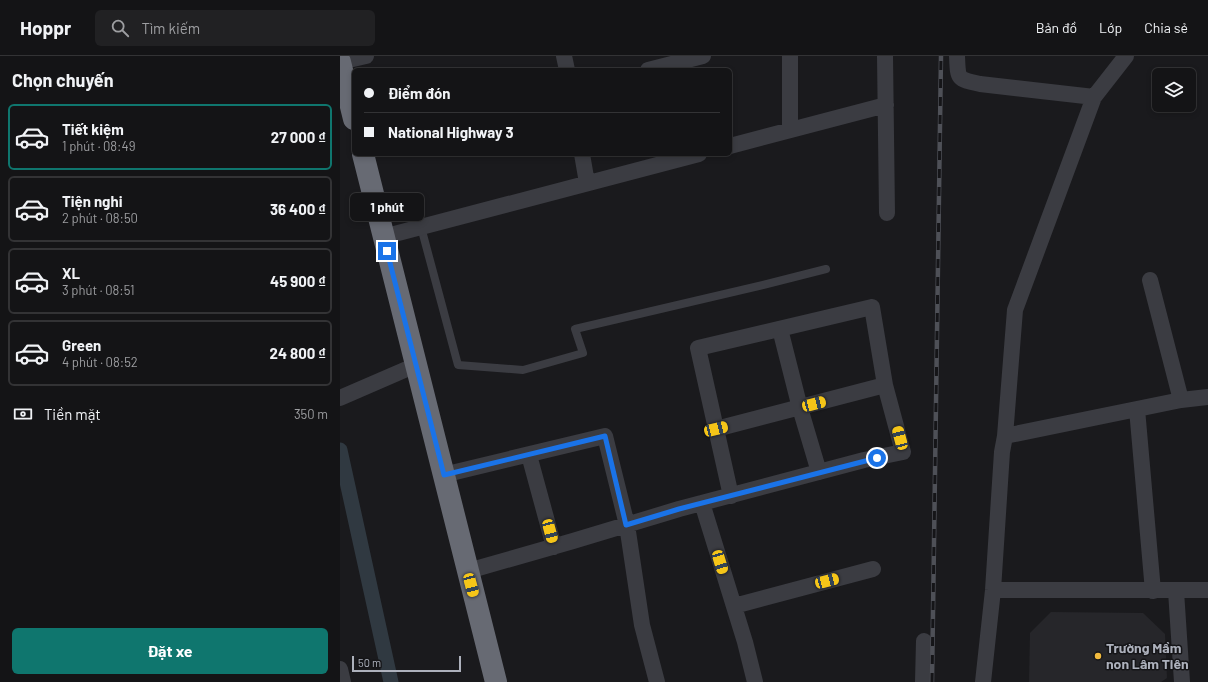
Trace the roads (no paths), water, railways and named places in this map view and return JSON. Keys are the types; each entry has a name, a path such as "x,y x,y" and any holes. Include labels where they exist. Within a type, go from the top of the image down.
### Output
{"highway":[{"path":"340,62 352,111"},
{"path":"363,156 496,682"}],"street":[{"path":"340,62 366,56"},
{"path":"564,56 567,68"},
{"path":"656,68 703,56"},
{"path":"790,56 790,130"},
{"path":"885,56 887,213"},
{"path":"957,56 958,75 962,80 980,84 1094,97"},
{"path":"982,682 993,590 1002,452 1005,436 1015,310 1094,97 1126,56"},
{"path":"732,145 886,105"},
{"path":"582,156 587,183"},
{"path":"383,237 691,156"},
{"path":"1150,280 1181,400"},
{"path":"468,571 702,503 731,496 819,472 903,452 885,385 872,307 698,348 731,496"},
{"path":"780,329 800,408 819,472"},
{"path":"340,398 416,365"},
{"path":"716,429 885,385"},
{"path":"1005,436 1181,400 1208,397"},
{"path":"1137,409 1153,591"},
{"path":"444,475 605,436 626,525 642,625 657,682"},
{"path":"529,455 554,547"},
{"path":"702,503 745,642 754,682"},
{"path":"734,606 873,569"},
{"path":"993,590 1208,590"},
{"path":"1176,591 1182,682"},
{"path":"923,682 924,641"},
{"path":"340,669 343,682"}],"lane":[{"path":"421,227 458,365 523,370 583,353 575,329 826,269"}],"waterway":[{"path":"340,450 391,682"}],"railway":[{"path":"932,682 941,56"}],"place":[{"name":"Trường Mầm non Lâm Tiên","path":"1098,656"}]}
